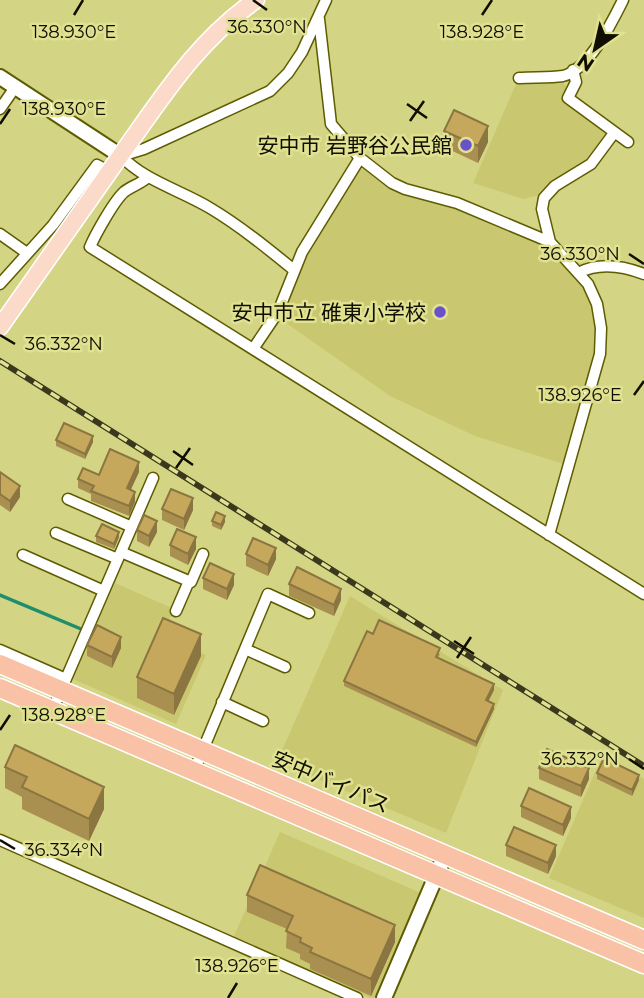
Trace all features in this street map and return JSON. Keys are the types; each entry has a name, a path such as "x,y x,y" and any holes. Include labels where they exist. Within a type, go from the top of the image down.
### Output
{"highway":[{"name":"安中バイパス","path":"0,664 64,685 202,751 644,940"},
{"name":"安中バイパス","path":"0,688 644,964"}],"main road":[{"path":"0,327 199,48 218,29 256,0"}],"street":[{"path":"121,156 144,149 270,91 288,73 319,18 326,0"},
{"path":"519,78 565,75 582,65 608,30 624,0"},
{"path":"319,18 331,124 360,158 392,183 405,189 457,203 550,242 588,284 597,304 601,328 600,354 549,535"},
{"path":"573,71 576,82 568,98 628,142"},
{"path":"0,77 121,156 134,169 209,207 246,231 294,270"},
{"path":"0,109 16,86"},
{"path":"550,242 542,209 544,198 555,186 592,164 614,133"},
{"path":"253,349 278,312 294,270 360,158"},
{"path":"0,284 53,225 97,165 109,172"},
{"path":"148,177 124,192 90,247 644,594"},
{"path":"0,234 27,253"},
{"path":"578,273 589,267 607,266 644,274"},
{"path":"52,711 153,478"},
{"path":"68,499 132,527"},
{"path":"57,533 188,582"},
{"path":"176,611 204,554"},
{"path":"23,555 104,592"},
{"path":"194,771 268,594 309,613"},
{"path":"245,649 285,667"},
{"path":"0,650 64,685"},
{"path":"222,702 263,721"},
{"path":"0,840 357,998"},
{"path":"384,998 445,855"}],"shaded area":[{"path":"563,83 567,87 560,98 605,129 606,139 589,162 556,180 540,195 523,199 473,183 516,84"},
{"name":"安中市立 碓東小学校","path":"359,169 367,169 400,193 451,206 544,244 581,282 593,304 597,326 595,354 567,465 475,436 390,396 282,320 304,262"},
{"path":"115,583 174,609 162,636 206,655 176,724 73,679"},
{"path":"350,596 503,690 446,833 277,762"},
{"path":"603,754 644,779 644,918 549,878"},
{"path":"280,832 421,893 376,997 370,998 233,938"}],"building":[{"path":"454,110 488,126 478,146 444,131"},
{"path":"64,423 93,436 85,454 56,440"},
{"path":"110,449 139,462 127,488 135,492 129,506 91,491 94,486 78,479 83,468 99,475"},
{"path":"0,472 20,486 10,501 0,494"},
{"path":"171,489 193,498 184,519 162,509"},
{"path":"216,512 225,516 221,525 212,521"},
{"path":"144,515 157,521 149,536 137,530"},
{"path":"102,524 119,532 114,544 96,536"},
{"path":"177,529 196,537 188,554 170,545"},
{"path":"253,538 276,548 268,565 246,554"},
{"path":"210,563 234,574 227,589 203,578"},
{"path":"297,567 341,589 334,605 289,584"},
{"path":"163,618 201,634 174,694 137,677"},
{"path":"379,620 440,648 436,657 494,684 486,700 494,704 476,742 344,681 367,631 373,634"},
{"path":"97,625 121,637 112,657 87,645"},
{"path":"15,745 104,787 89,819 22,787 27,777 5,767"},
{"path":"547,749 589,768 581,786 539,768"},
{"path":"604,758 639,775 632,790 597,773"},
{"path":"529,788 571,807 563,825 521,806"},
{"path":"514,827 556,845 548,863 506,845"},
{"path":"260,865 395,925 371,979 310,952 312,948 300,942 301,938 286,931 293,916 247,895"}],"waterway":[{"path":"0,595 81,629"}],"railway":[{"path":"0,361 644,766"}],"place":[{"name":"安中市 岩野谷公民館","path":"466,145"},
{"name":"安中市立 碓東小学校","path":"440,312"}]}
